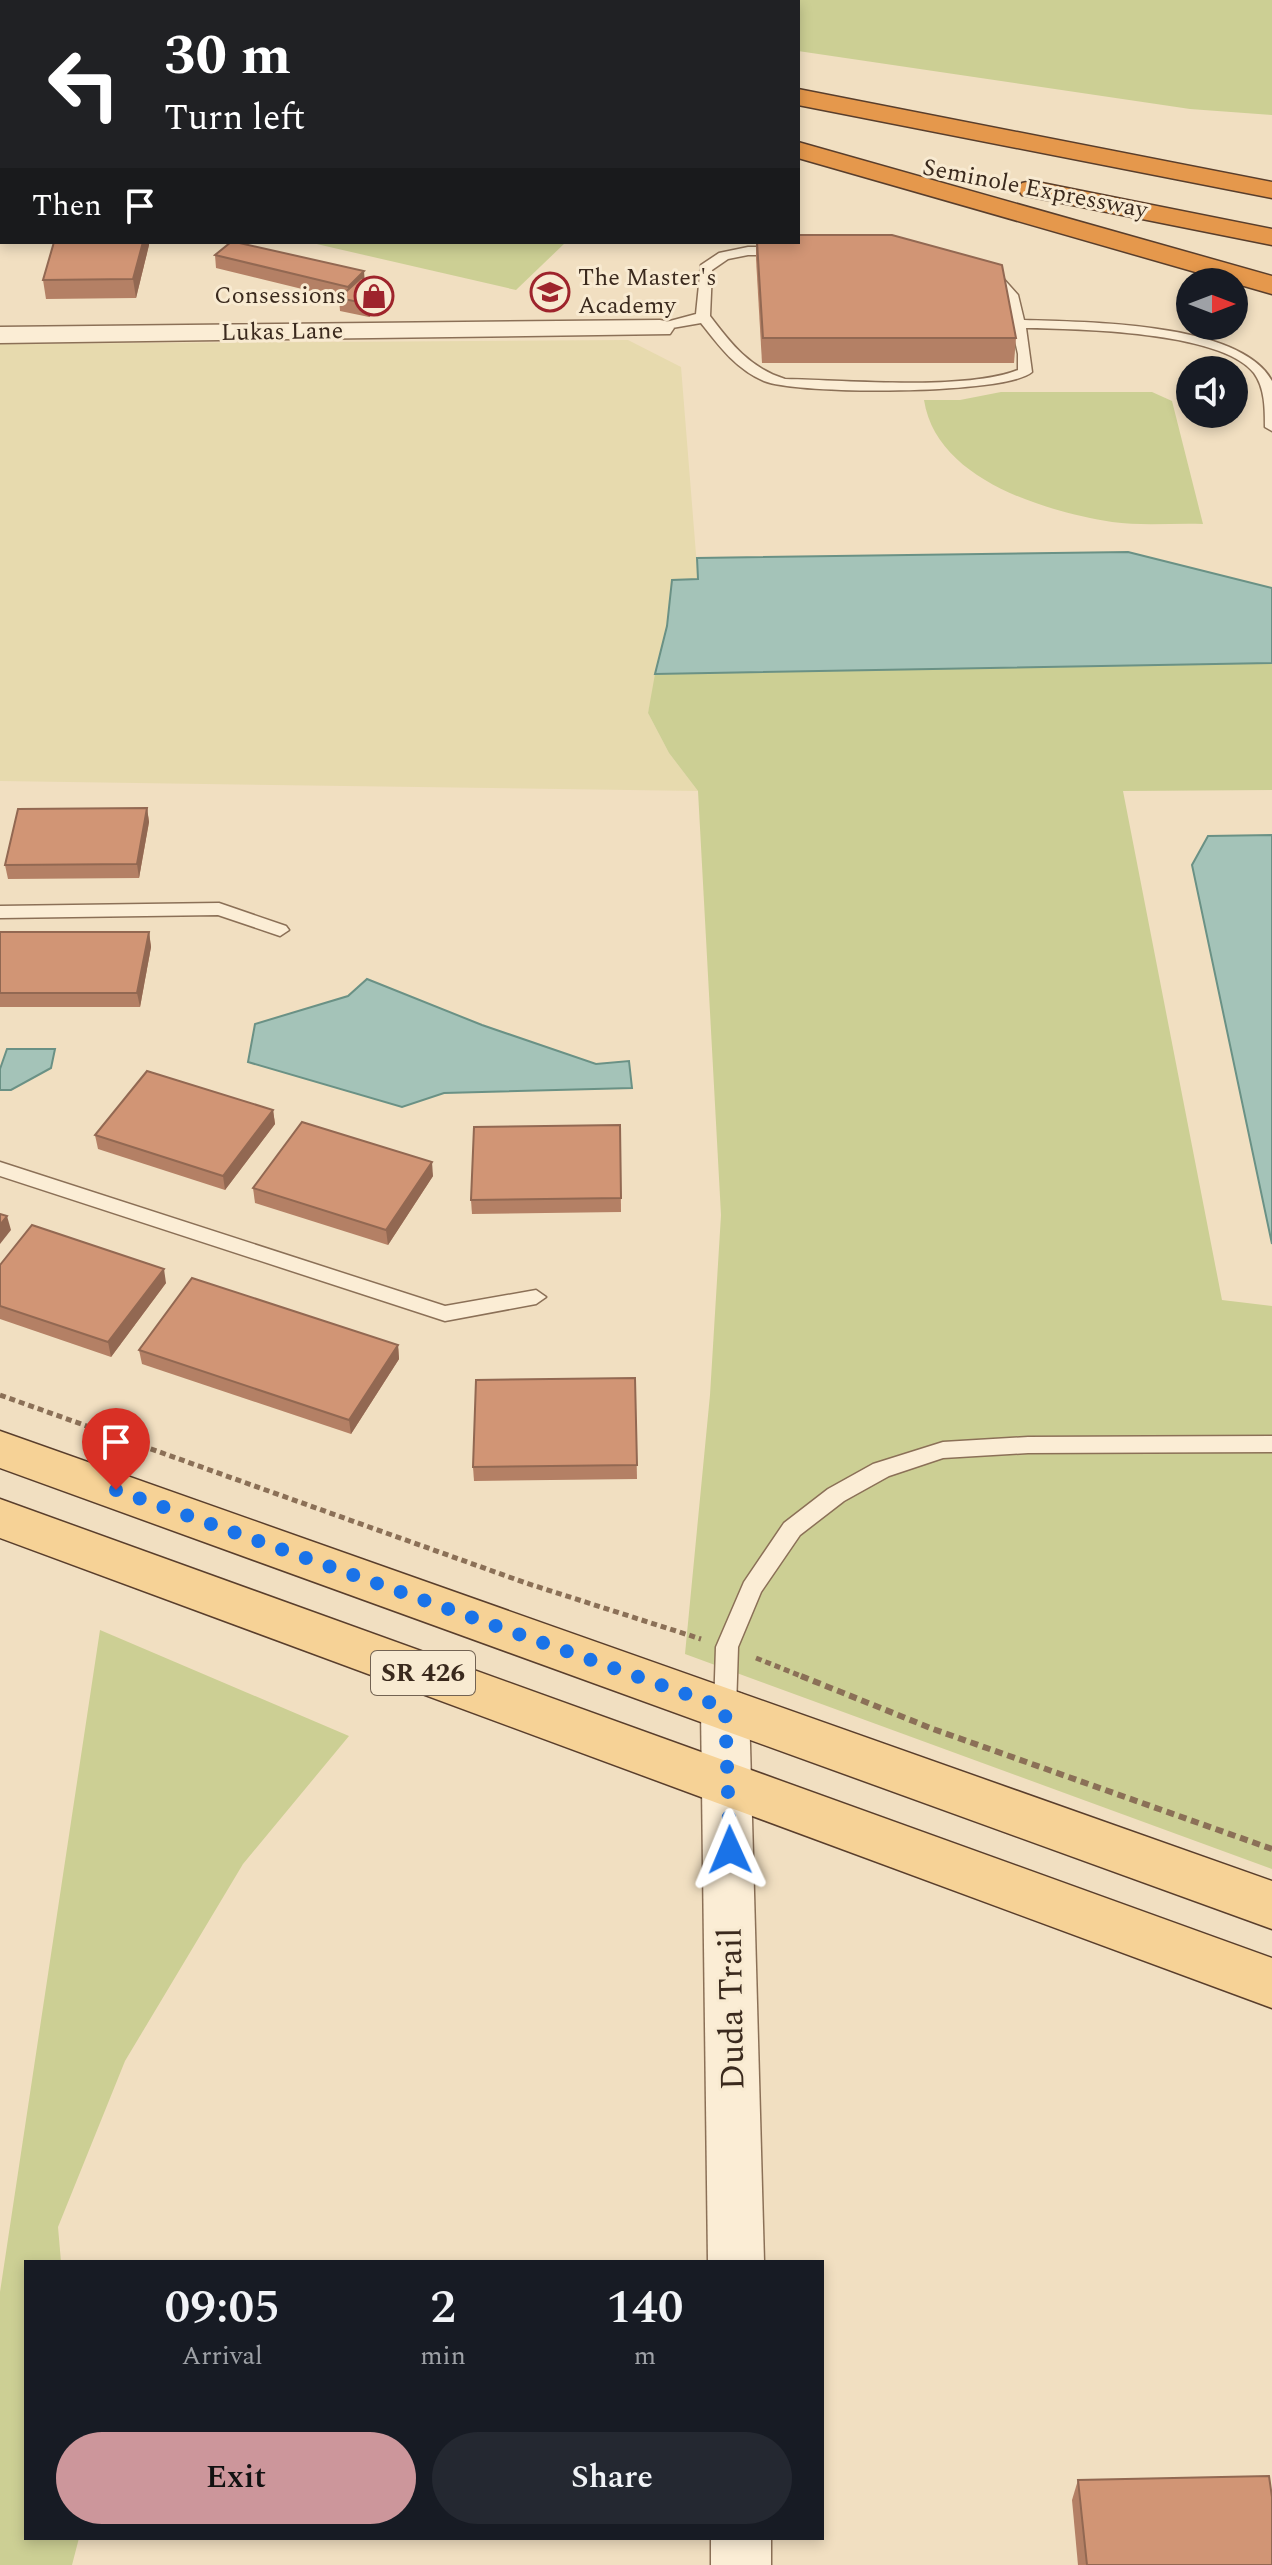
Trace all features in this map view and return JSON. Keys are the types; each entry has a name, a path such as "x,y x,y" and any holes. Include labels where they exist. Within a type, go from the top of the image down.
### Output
{"highway":[{"name":"Seminole Expressway","path":"800,97 1272,190"},
{"path":"939,125 1272,163"},
{"name":"Seminole Expressway","path":"800,142 1272,237"},
{"path":"800,151 1272,285"}],"main road":[{"name":"SR 426","path":"0,1449 1272,1905"},
{"name":"SR 426","path":"5,1525 729,1784 1272,1983"}],"street":[{"name":"Lukas Lane","path":"0,335 660,328"},
{"name":"Duda Trail","path":"725,1708 729,1784 736,2260"},
{"path":"741,2540 741,2565"}],"lane":[{"path":"748,251 889,251 996,279 1011,295 1018,324 1025,354 1025,372 1017,377 958,383 784,383 759,377 742,365 703,316 706,268 724,256 748,251"},
{"path":"660,328 693,322 703,316"},
{"path":"1018,324 1143,332 1239,354 1259,370 1268,386 1272,427"},
{"path":"0,912 219,909 280,930"},
{"path":"0,1169 445,1314 536,1297"},
{"path":"725,1708 727,1647 752,1588 792,1529 836,1495 881,1470 943,1450 1028,1445 1272,1444"}],"path":[{"path":"0,1395 526,1583 679,1632"},
{"path":"768,1662 933,1729 1272,1849"}],"shaded area":[{"path":"628,340 681,367 698,579 667,626 648,713 669,753 698,791 0,781 0,344"}],"green space":[{"path":"800,0 1272,0 1272,115 1190,109 800,51"},
{"path":"317,244 564,244 516,290"},
{"path":"1001,392 1152,392 1172,401 1176,428 1179,428 1203,524 1112,522 1055,509 997,486 949,451 933,427 924,400 960,400"},
{"path":"1272,663 1272,790 1123,791 1222,1300 1272,1306 1272,1869 685,1654 710,1395 721,1215 698,791 669,753 648,713 655,674"},
{"path":"100,1630 349,1736 243,1864 125,2061 58,2227 61,2260 24,2260 24,2540 78,2540 72,2565 0,2565 0,2292"}],"water":[{"path":"1128,552 1272,588 1272,663 655,674 667,626 672,580 698,579 697,558"},
{"path":"1272,835 1272,1244 1192,865 1208,836"},
{"path":"367,979 482,1025 596,1064 629,1061 632,1088 444,1093 402,1107 248,1062 255,1024 348,996"},
{"path":"7,1049 55,1049 51,1068 11,1090 0,1090 0,1069"}],"building":[{"path":"800,235 892,235 1002,265 1016,338 763,338 757,244 800,244"},
{"path":"53,244 142,244 133,279 43,280"},
{"path":"229,244 244,244 364,271 348,287 215,255"},
{"path":"361,278 389,285 368,304 339,298"},
{"path":"147,808 137,864 5,865 18,809"},
{"path":"0,932 149,932 137,993 0,993"},
{"path":"147,1071 273,1110 223,1176 95,1135"},
{"path":"302,1122 432,1162 386,1230 253,1188"},
{"path":"620,1125 621,1198 471,1200 474,1127"},
{"path":"32,1225 164,1269 108,1342 0,1306 0,1265"},
{"path":"192,1278 398,1345 349,1420 139,1350"},
{"path":"635,1378 637,1465 473,1467 476,1380"},
{"path":"1269,2476 1272,2565 1087,2565 1078,2480"}],"place":[{"name":"The Master's Academy","path":"550,292"},
{"name":"Consessions","path":"374,296"}],"route":[{"path":"116,1490 725,1708 730,1850"}]}
